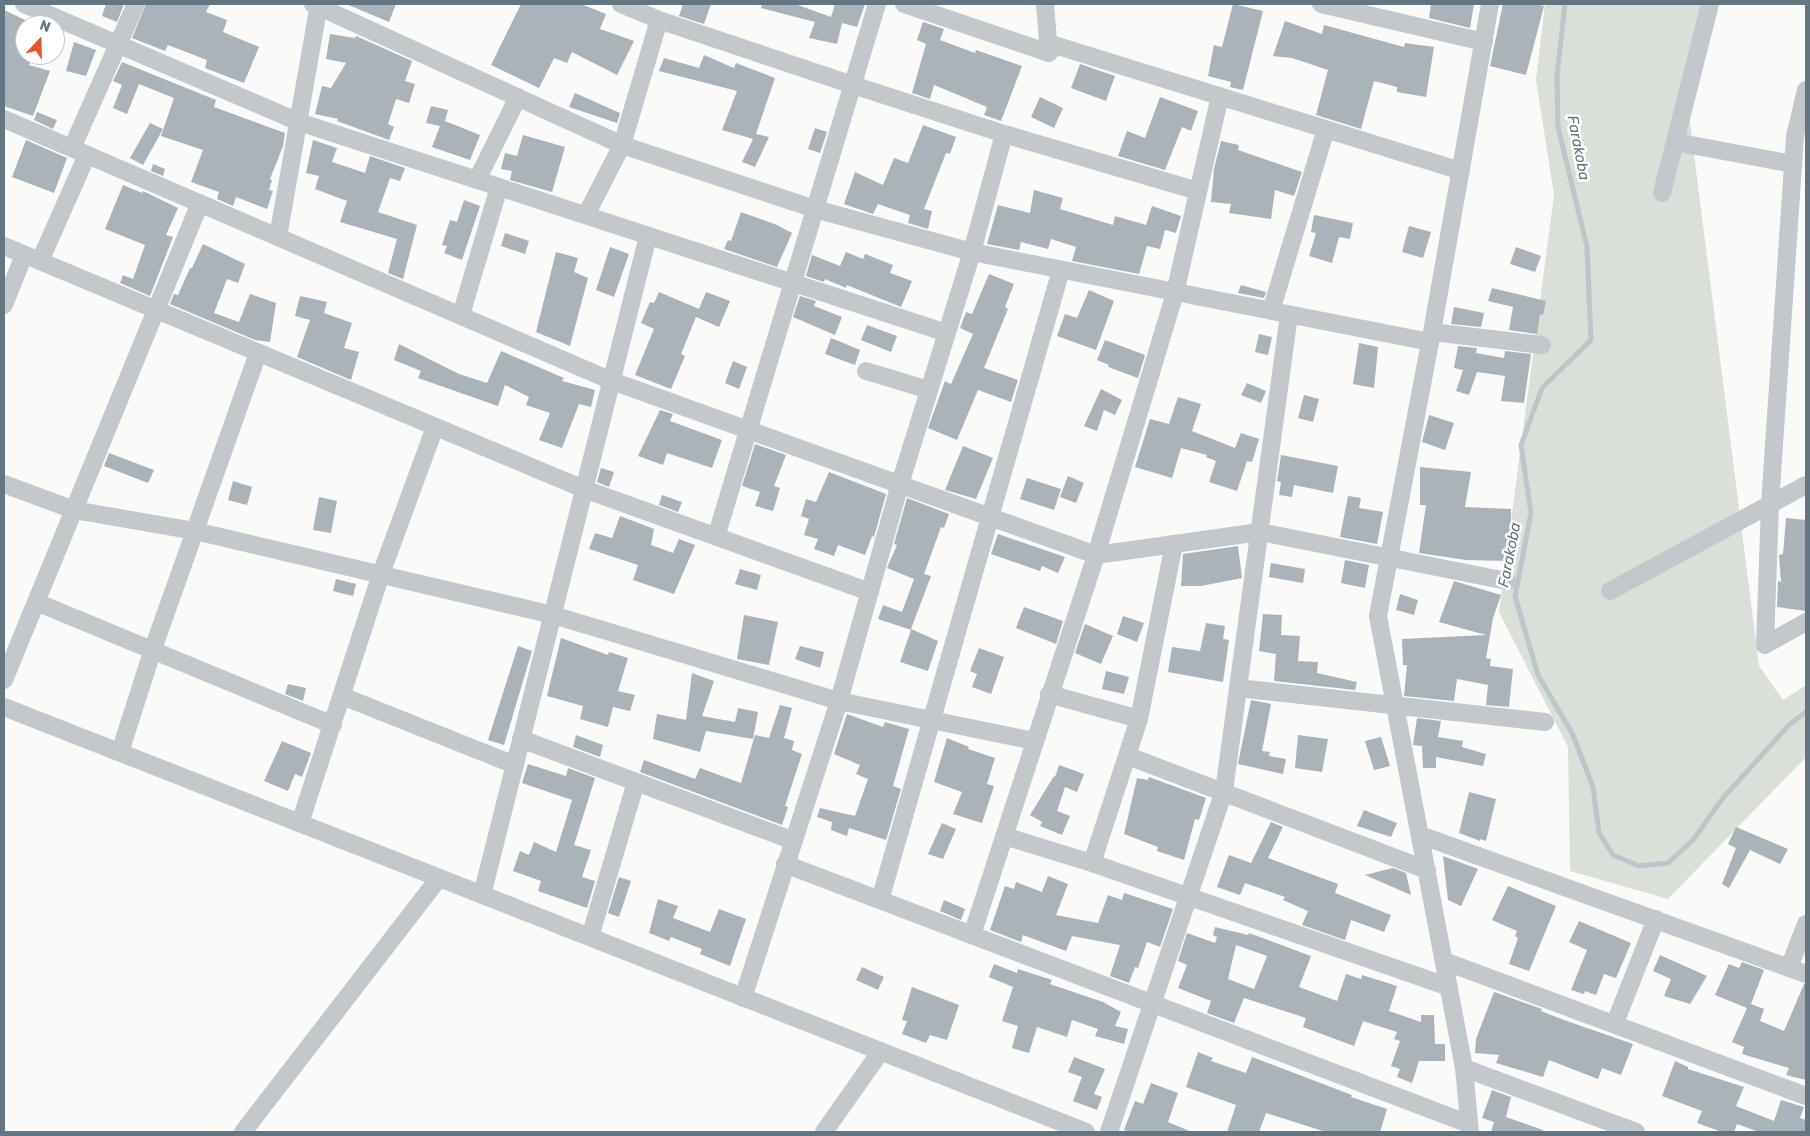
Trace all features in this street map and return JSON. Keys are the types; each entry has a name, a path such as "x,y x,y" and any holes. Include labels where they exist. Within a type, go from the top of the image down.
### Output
{"street":[{"path":"24,4 299,122 947,332"},
{"path":"4,305 32,258 80,152 118,44 136,4"},
{"path":"621,4 659,20 1004,134 1198,191"},
{"path":"716,536 877,4"},
{"path":"904,4 1049,53 1046,4"},
{"path":"1321,4 1347,7 1484,42"},
{"path":"785,864 1470,1128 1464,1068 1378,616 1431,337 1490,4"},
{"path":"1662,193 1710,4"},
{"path":"278,237 299,122 317,5 622,145 815,209 972,252 1290,315 1431,337 1542,345"},
{"path":"586,215 622,145 659,20"},
{"path":"1048,43 1461,171"},
{"path":"1806,90 1800,137 1793,164 1770,504 1765,645 1806,622"},
{"path":"972,935 1096,555 1175,292 1220,96"},
{"path":"477,180 518,97"},
{"path":"4,119 612,381 1096,555 1260,532 1507,581"},
{"path":"1271,311 1326,129"},
{"path":"743,998 839,701 900,484 972,252 1004,134"},
{"path":"1675,142 1793,164"},
{"path":"461,315 499,187"},
{"path":"4,680 200,203"},
{"path":"482,895 648,236"},
{"path":"4,246 584,489 870,592"},
{"path":"880,900 992,517 1061,270"},
{"path":"1109,1132 1224,791 1290,315"},
{"path":"120,752 153,650 258,353"},
{"path":"866,371 929,390"},
{"path":"300,823 381,574 435,427"},
{"path":"4,484 74,510 195,531 553,615 839,701 1034,741"},
{"path":"1610,591 1806,485"},
{"path":"1092,863 1139,719 1174,544"},
{"path":"36,602 333,725"},
{"path":"1238,688 1545,722"},
{"path":"1050,694 1139,719"},
{"path":"342,696 515,765"},
{"path":"4,707 1086,1132"},
{"path":"521,739 794,841"},
{"path":"1128,756 1427,870"},
{"path":"590,937 636,782"},
{"path":"1420,835 1806,974"},
{"path":"1004,836 1092,863 1449,987"},
{"path":"243,1132 439,878"},
{"path":"1615,1023 1656,919"},
{"path":"1789,968 1806,924"},
{"path":"1444,960 1806,1096"},
{"path":"824,1132 880,1052"},
{"path":"1464,1068 1636,1132"}],"shaded area":[{"path":"1545,4 1709,4 1686,91 1759,666 1783,700 1806,685 1806,757 1668,899 1570,871 1568,747 1499,612 1554,195 1536,80"}],"building":[{"path":"106,4 124,4 117,22 102,16"},
{"path":"146,4 210,4 206,12 227,20 223,32 259,47 244,83 205,68 207,60 168,45 165,51 132,38"},
{"path":"346,4 396,4 389,22"},
{"path":"521,4 581,4 606,14 600,29 634,41 617,75 572,52 567,63 554,58 539,88 491,65"},
{"path":"683,4 711,4 704,24 679,16"},
{"path":"762,4 795,4 831,17 835,4 865,4 857,27 842,23 837,44 809,38 815,22 761,8"},
{"path":"1233,4 1263,11 1243,90 1230,87 1231,82 1208,76 1214,45 1222,47"},
{"path":"1431,4 1474,4 1470,28 1429,18"},
{"path":"1503,4 1535,4 1544,6 1526,75 1490,66"},
{"path":"4,10 15,15 15,65 29,65 50,71 33,116 4,106"},
{"path":"1285,21 1322,34 1324,25 1404,47 1405,43 1434,47 1426,97 1397,92 1397,87 1374,81 1361,129 1316,115 1328,70 1292,58 1273,56"},
{"path":"923,22 944,29 940,40 975,53 976,50 1022,66 1001,121 984,115 987,107 934,85 930,99 912,93 926,44 917,40"},
{"path":"330,34 355,38 356,36 412,61 405,81 415,84 409,103 396,99 388,124 394,127 389,140 337,121 338,119 315,114 322,86 331,88 346,63 326,59"},
{"path":"74,42 96,50 86,76 66,71"},
{"path":"704,55 734,68 736,63 775,78 756,134 769,137 755,167 742,162 753,139 722,130 737,91 659,71 664,58 699,68"},
{"path":"122,62 216,100 214,107 285,133 283,146 270,179 272,180 269,190 273,191 267,209 236,197 233,206 217,199 219,192 191,182 203,150 161,136 174,98 139,84 127,114 113,108 122,85 113,81"},
{"path":"1080,64 1115,76 1106,101 1071,88"},
{"path":"575,93 620,113 617,123 569,107"},
{"path":"1040,97 1063,108 1054,128 1031,117"},
{"path":"1160,97 1198,111 1191,131 1182,127 1165,170 1118,156 1127,131 1145,138"},
{"path":"431,106 448,110 445,121 480,135 470,160 432,147 440,126 426,123"},
{"path":"37,112 57,120 53,129 34,120"},
{"path":"150,123 163,129 143,165 130,158"},
{"path":"923,125 956,137 950,154 946,153 924,209 932,211 928,229 908,223 910,215 878,204 873,214 844,204 855,172 883,185 894,158 908,163"},
{"path":"815,128 827,132 820,153 808,149"},
{"path":"523,135 565,147 552,192 510,180 512,171 501,169 505,153 517,156"},
{"path":"26,140 67,158 54,193 12,177"},
{"path":"313,140 337,148 332,162 365,173 370,156 405,168 400,181 390,178 378,212 417,225 403,279 388,273 397,239 340,222 347,201 315,189 319,176 306,173"},
{"path":"1221,141 1239,145 1238,150 1302,172 1294,196 1275,190 1271,219 1229,213 1231,204 1211,202 1214,169"},
{"path":"153,164 165,169 163,176 151,171"},
{"path":"123,185 142,193 143,191 178,208 166,235 173,237 150,296 120,283 123,275 133,279 145,245 105,229"},
{"path":"1034,190 1063,198 1060,209 1113,225 1115,216 1146,225 1152,206 1181,216 1176,233 1165,230 1160,249 1147,246 1139,274 1072,261 1076,247 1051,239 1048,249 1021,242 1019,250 987,244 998,205 1030,213"},
{"path":"464,200 480,206 462,260 444,253 447,246 442,245 450,220 457,222"},
{"path":"741,212 777,225 792,233 777,267 724,249 728,240 731,241"},
{"path":"1314,215 1353,223 1350,239 1339,237 1332,263 1309,256 1316,233 1311,232"},
{"path":"1409,226 1431,232 1423,258 1402,252"},
{"path":"505,233 529,241 525,254 501,246"},
{"path":"203,244 245,264 238,283 227,279 214,313 239,322 250,294 276,303 270,342 255,340 170,304 174,294 178,295"},
{"path":"610,247 629,254 614,297 596,290"},
{"path":"1516,247 1541,256 1535,272 1510,264"},
{"path":"556,252 578,258 574,272 588,278 570,346 536,332"},
{"path":"846,252 863,259 865,254 893,265 890,273 912,281 901,307 847,285 846,288 825,279 824,282 806,276 812,255 840,266"},
{"path":"989,274 1014,284 1005,307 1008,309 984,368 1018,380 1011,402 978,390 957,440 928,428 945,381 951,384 973,334 960,328 966,312 972,314"},
{"path":"1241,285 1266,292 1264,298 1238,293"},
{"path":"1492,288 1546,301 1543,315 1540,314 1537,334 1509,330 1513,307 1488,301"},
{"path":"1089,290 1114,301 1096,350 1057,336 1065,314 1077,318"},
{"path":"659,292 699,309 706,292 730,301 719,327 696,317 681,354 685,356 671,389 635,375 654,329 641,323 650,302 654,303"},
{"path":"300,296 327,302 324,313 352,323 344,348 359,352 351,380 297,357 310,320 295,316"},
{"path":"800,296 816,301 814,306 842,317 835,335 793,317"},
{"path":"1454,307 1484,313 1481,327 1451,324"},
{"path":"867,325 897,336 891,352 861,340"},
{"path":"1259,334 1272,337 1268,355 1255,352"},
{"path":"831,338 860,350 855,365 825,354"},
{"path":"1105,340 1145,355 1138,378 1108,367 1109,365 1097,360"},
{"path":"1359,343 1378,347 1374,388 1353,384"},
{"path":"399,344 459,374 487,383 501,351 564,378 562,381 595,390 591,407 579,404 562,448 539,440 550,413 526,405 529,397 505,385 498,406 418,378 421,371 394,360"},
{"path":"1458,346 1477,348 1476,353 1504,358 1505,351 1531,354 1524,403 1501,401 1505,376 1477,372 1469,395 1456,391 1463,370 1454,368"},
{"path":"733,361 747,367 739,389 725,383"},
{"path":"1247,383 1266,391 1261,403 1241,395"},
{"path":"1101,389 1122,400 1115,415 1104,410 1097,431 1084,426"},
{"path":"1304,395 1319,399 1313,422 1298,418"},
{"path":"1178,397 1201,404 1192,431 1235,448 1241,433 1259,439 1252,462 1247,461 1237,491 1209,482 1216,461 1206,457 1207,455 1181,448 1172,478 1135,467 1150,419 1169,424"},
{"path":"660,410 673,414 670,421 722,440 712,468 667,453 663,465 638,456"},
{"path":"1429,415 1454,423 1445,450 1422,442"},
{"path":"755,444 786,455 774,486 780,488 773,511 755,506 760,492 742,486"},
{"path":"963,446 993,458 976,499 945,490"},
{"path":"109,453 154,470 148,483 104,466"},
{"path":"1281,455 1338,466 1333,493 1294,485 1292,497 1279,495 1281,482 1277,481"},
{"path":"1420,467 1471,472 1465,507 1511,509 1510,561 1466,560 1419,553 1426,505 1420,505"},
{"path":"601,468 614,472 609,487 597,482"},
{"path":"829,472 886,494 874,537 872,536 865,555 838,545 834,556 814,549 818,539 804,535 809,519 801,516 806,499 816,502"},
{"path":"1068,476 1084,483 1076,503 1060,497"},
{"path":"1027,478 1061,489 1054,510 1020,499"},
{"path":"233,481 252,487 247,505 228,500"},
{"path":"662,495 682,502 678,512 659,505"},
{"path":"1348,496 1361,498 1359,508 1383,512 1377,544 1340,537"},
{"path":"319,497 337,501 331,533 313,530"},
{"path":"907,498 949,514 944,528 941,527 924,574 931,576 911,629 938,641 928,671 900,662 911,630 878,619 883,605 902,612 914,579 887,568 897,545 894,544"},
{"path":"620,516 654,529 651,545 673,553 679,539 695,545 674,594 633,580 638,565 589,549 595,533 612,538"},
{"path":"1786,518 1806,520 1806,611 1777,607 1778,581 1781,582 1779,555 1783,554"},
{"path":"998,534 1065,557 1058,573 1042,566 1040,571 991,554"},
{"path":"1238,546 1242,578 1201,586 1181,586 1183,554"},
{"path":"1345,560 1369,565 1365,588 1341,583"},
{"path":"1271,563 1305,569 1303,583 1269,577"},
{"path":"740,569 761,575 757,590 735,584"},
{"path":"336,579 356,584 353,596 333,591"},
{"path":"1454,581 1501,595 1493,618 1486,658 1491,659 1490,666 1513,669 1509,707 1486,705 1488,685 1457,679 1454,701 1404,696 1407,665 1403,665 1402,639 1486,635 1439,622"},
{"path":"1400,594 1418,600 1414,615 1396,610"},
{"path":"1024,607 1063,621 1056,644 1016,628"},
{"path":"1263,614 1282,615 1281,635 1300,636 1298,661 1318,662 1317,673 1357,682 1355,690 1274,681 1276,654 1259,651"},
{"path":"744,615 778,622 769,665 737,659"},
{"path":"1123,616 1144,623 1137,642 1117,634"},
{"path":"1206,623 1225,626 1223,639 1229,640 1223,682 1168,672 1172,647 1200,651"},
{"path":"1085,624 1113,636 1101,664 1075,653"},
{"path":"561,638 608,655 609,652 628,658 618,691 635,695 630,711 613,707 608,727 580,719 583,706 547,696"},
{"path":"518,646 532,651 504,745 488,740"},
{"path":"800,646 824,652 820,668 795,659"},
{"path":"979,648 1004,657 991,694 972,687 977,674 970,671"},
{"path":"1106,671 1129,677 1124,694 1102,689"},
{"path":"692,673 714,681 702,716 735,722 738,708 758,712 753,739 706,731 700,752 653,739 657,714 686,720"},
{"path":"288,684 306,688 303,701 285,694"},
{"path":"1251,700 1271,704 1262,751 1270,752 1269,756 1286,759 1283,774 1238,764"},
{"path":"780,705 792,708 784,738 794,741 792,750 802,754 785,806 788,807 782,825 640,772 644,760 695,779 700,768 741,783 755,735 769,738"},
{"path":"847,714 883,727 885,722 909,729 893,786 901,789 886,840 849,828 847,836 831,830 832,822 817,817 820,808 855,816 868,779 856,774 860,765 834,754"},
{"path":"1417,718 1441,721 1438,737 1463,741 1462,747 1486,754 1483,766 1436,757 1436,768 1423,768 1422,746 1413,745"},
{"path":"576,735 603,745 600,757 573,747"},
{"path":"1298,735 1328,739 1322,772 1295,768"},
{"path":"1381,737 1390,766 1374,770 1365,741"},
{"path":"947,738 969,747 968,749 995,758 987,784 994,786 982,823 953,814 962,792 934,782"},
{"path":"282,741 311,753 302,777 295,774 288,791 264,781"},
{"path":"528,764 566,776 568,768 595,778 574,845 591,850 582,877 595,881 587,908 538,891 541,881 513,871 520,851 529,855 534,842 556,852 572,800 522,783"},
{"path":"1059,765 1084,774 1077,792 1065,787 1057,811 1070,816 1062,835 1040,826 1042,822 1030,815 1055,777"},
{"path":"1149,777 1206,798 1199,820 1195,819 1184,860 1157,851 1158,847 1124,834 1137,778 1148,780"},
{"path":"1469,792 1496,799 1486,841 1480,839 1480,841 1459,833"},
{"path":"1364,810 1397,823 1391,837 1357,826"},
{"path":"1271,822 1283,827 1268,858 1338,884 1335,893 1391,915 1384,932 1351,920 1345,940 1302,925 1308,911 1283,900 1285,897 1245,883 1240,895 1217,887 1229,855 1251,863"},
{"path":"942,823 956,829 943,859 928,854"},
{"path":"1736,827 1788,849 1780,864 1750,850 1729,888 1722,884 1736,848 1728,844"},
{"path":"1443,856 1478,869 1461,906 1448,900"},
{"path":"1393,868 1406,873 1411,895 1365,875"},
{"path":"1048,876 1068,884 1056,915 1098,923 1108,895 1122,900 1124,893 1173,909 1160,947 1147,942 1138,968 1135,967 1129,983 1110,976 1120,945 1072,936 1066,951 1023,935 1021,942 990,930 1005,886 1014,889 1016,882 1042,892"},
{"path":"619,877 631,881 619,917 608,913"},
{"path":"1508,886 1556,906 1529,971 1509,964 1518,938 1515,936 1517,931 1492,920"},
{"path":"658,899 678,906 673,918 710,932 719,909 746,919 730,966 700,954 702,949 671,937 669,941 649,933"},
{"path":"944,900 965,909 961,920 940,911"},
{"path":"1579,921 1631,943 1616,978 1604,974 1596,995 1585,991 1584,994 1571,990 1587,950 1569,942"},
{"path":"1215,927 1248,935 1249,933 1311,956 1299,987 1337,1001 1346,974 1361,979 1362,975 1397,986 1389,1011 1421,1022 1421,1015 1434,1015 1435,1044 1445,1044 1445,1061 1419,1061 1412,1083 1397,1077 1400,1069 1391,1066 1400,1041 1394,1039 1397,1032 1363,1021 1354,1046 1303,1027 1306,1018 1244,998 1234,1023 1207,1013 1211,1001 1178,988 1187,965 1178,961 1187,933 1215,943 1217,937 1213,935","holes":["1236,945 1267,956 1254,989 1228,979"]},
{"path":"1660,955 1707,976 1690,1004 1664,996 1671,979 1653,971"},
{"path":"1742,962 1764,970 1751,1004 1764,1009 1760,1021 1784,1031 1804,984 1806,984 1806,1080 1786,1075 1789,1068 1742,1054 1744,1047 1732,1042 1747,1008 1715,995 1729,964 1739,968"},
{"path":"994,964 1017,973 1018,969 1052,980 1050,984 1103,1002 1121,1012 1115,1026 1128,1029 1124,1044 1095,1036 1098,1029 1072,1020 1067,1037 1037,1027 1029,1053 1012,1048 1018,1026 1002,1021 1013,987 989,977"},
{"path":"862,967 884,977 878,990 856,980"},
{"path":"912,987 959,1005 947,1040 930,1035 926,1043 902,1034 907,1021 902,1020"},
{"path":"1494,992 1542,1009 1541,1011 1564,1020 1633,1044 1621,1075 1602,1068 1598,1079 1549,1060 1543,1077 1496,1063 1499,1055 1475,1053 1476,1039"},
{"path":"1198,1052 1213,1058 1211,1061 1246,1073 1252,1057 1352,1095 1351,1097 1387,1109 1380,1132 1326,1132 1266,1113 1259,1132 1227,1132 1236,1105 1186,1087"},
{"path":"1074,1057 1105,1069 1094,1094 1102,1097 1097,1110 1073,1101 1082,1077 1068,1072"},
{"path":"1675,1061 1688,1067 1688,1069 1744,1087 1736,1106 1774,1121 1781,1100 1804,1107 1800,1118 1806,1120 1806,1132 1759,1132 1737,1124 1734,1132 1722,1132 1697,1123 1702,1111 1662,1096"},
{"path":"1151,1083 1178,1093 1168,1122 1192,1132 1131,1132 1124,1130 1135,1101 1143,1104"},
{"path":"1492,1090 1511,1097 1506,1117 1543,1130 1543,1132 1491,1132 1494,1122 1482,1118"}],"waterway":[{"name":"Farakoba","path":"1565,4 1557,76 1558,127 1587,247 1591,340 1542,388 1521,445 1531,513 1515,596 1538,675 1573,735 1593,787 1599,833 1613,855 1639,866 1668,863 1693,840 1723,798 1789,725 1806,712"}]}
